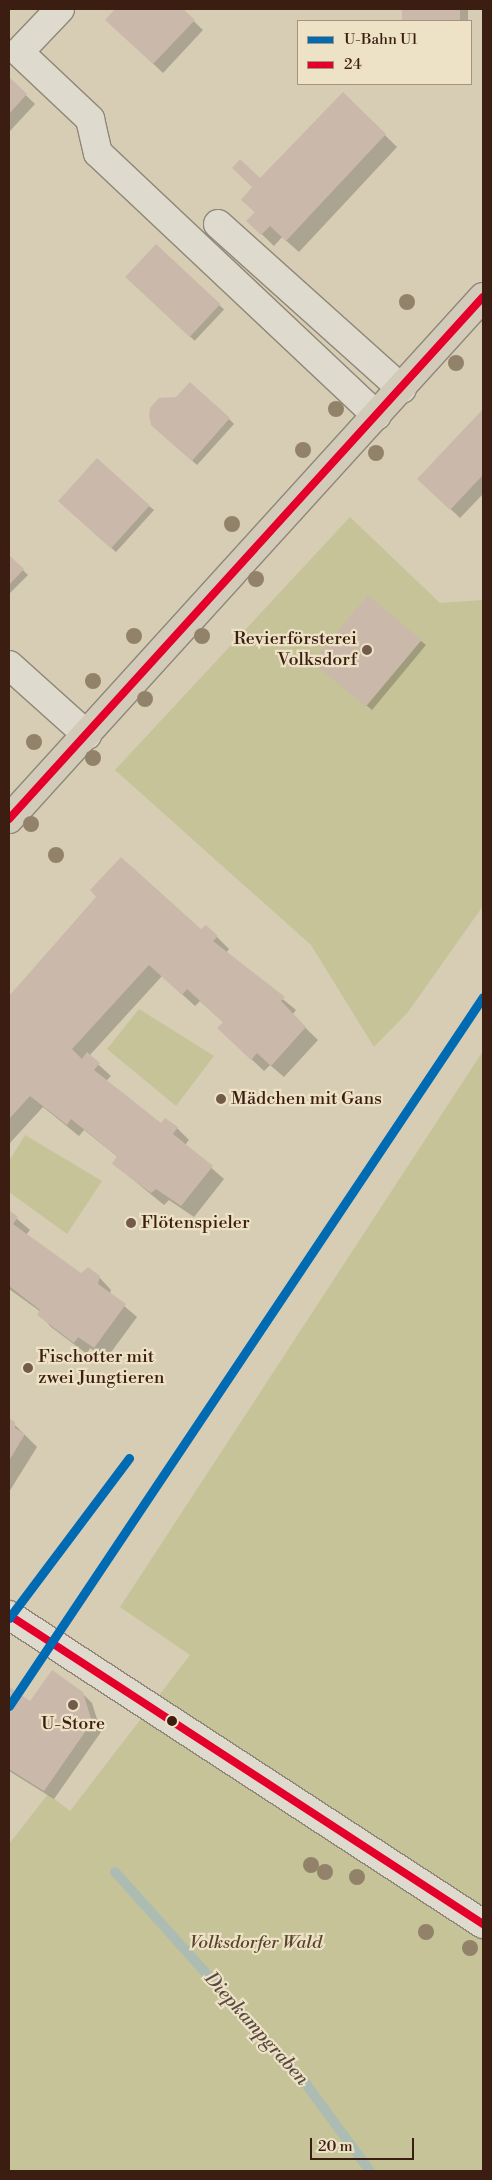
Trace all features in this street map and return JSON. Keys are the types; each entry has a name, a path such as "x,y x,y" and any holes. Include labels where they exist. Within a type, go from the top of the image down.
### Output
{"main road":[{"path":"9,820 402,389 483,297"}],"street":[{"path":"60,9 18,52 90,119 98,153 377,416"},
{"path":"218,224 402,389"},
{"path":"9,665 87,735"},
{"path":"9,1614 483,1924"}],"green space":[{"path":"350,517 440,603 483,600 483,906 408,1012 374,1047 311,945 115,770"},
{"path":"139,1009 214,1056 176,1106 107,1049"},
{"name":"Volksdorfer Wald","path":"483,1051 483,2171 9,2171 9,1844 48,1794 70,1811 190,1655 120,1607"},
{"path":"25,1135 102,1181 67,1234 9,1192 9,1161"}],"building":[{"path":"115,9 183,9 195,20 153,64 105,20"},
{"path":"402,9 460,9 460,20 402,20"},
{"path":"9,77 27,94 9,114"},
{"path":"343,92 386,134 286,241 270,226 261,235 246,221 255,212 241,200 252,187 232,168 240,159 260,178"},
{"path":"156,244 220,304 190,337 125,277"},
{"path":"190,382 230,418 192,461 151,425 149,416 150,408 159,398 176,397"},
{"path":"483,409 483,475 450,510 417,479"},
{"path":"97,458 150,506 111,549 58,501"},
{"path":"9,555 24,569 9,585"},
{"name":"Revierförsterei Volksdorf","path":"368,595 422,640 366,707 312,662"},
{"path":"121,857 201,929 206,925 218,936 213,941 285,997 281,1001 306,1027 271,1066 257,1053 251,1060 217,1028 223,1022 187,989 182,995 149,965 72,1049 82,1059 87,1052 100,1063 94,1070 161,1123 165,1118 178,1127 173,1134 213,1166 181,1206 156,1189 151,1193 112,1164 117,1156 71,1119 67,1125 30,1096 9,1119 9,996 96,897 90,890"},
{"path":"9,1210 18,1217 13,1224 81,1273 88,1267 100,1276 98,1284 126,1304 94,1348 78,1337 74,1343 37,1315 40,1310 9,1286"},
{"path":"9,1418 15,1422 15,1428 25,1434 9,1461"},
{"path":"52,1670 83,1692 92,1722 44,1791 9,1769 9,1687 30,1701"}],"waterway":[{"name":"Diepkampgraben","path":"115,1872 306,2084 370,2171"}],"metro line":[{"name":"U1","path":"9,1706 483,997"},
{"name":"U1","path":"9,1618 129,1458"}],"transit line":[{"name":"24","path":"9,819 483,297"},
{"name":"24","path":"9,1615 483,1924"}],"place":[{"name":"Revierförsterei Volksdorf","path":"367,650"},
{"name":"Mädchen mit Gans","path":"221,1099"},
{"name":"Flötenspieler","path":"131,1223"},
{"name":"Fischotter mit zwei Jungtieren","path":"28,1368"},
{"name":"U-Store","path":"73,1705"}]}
